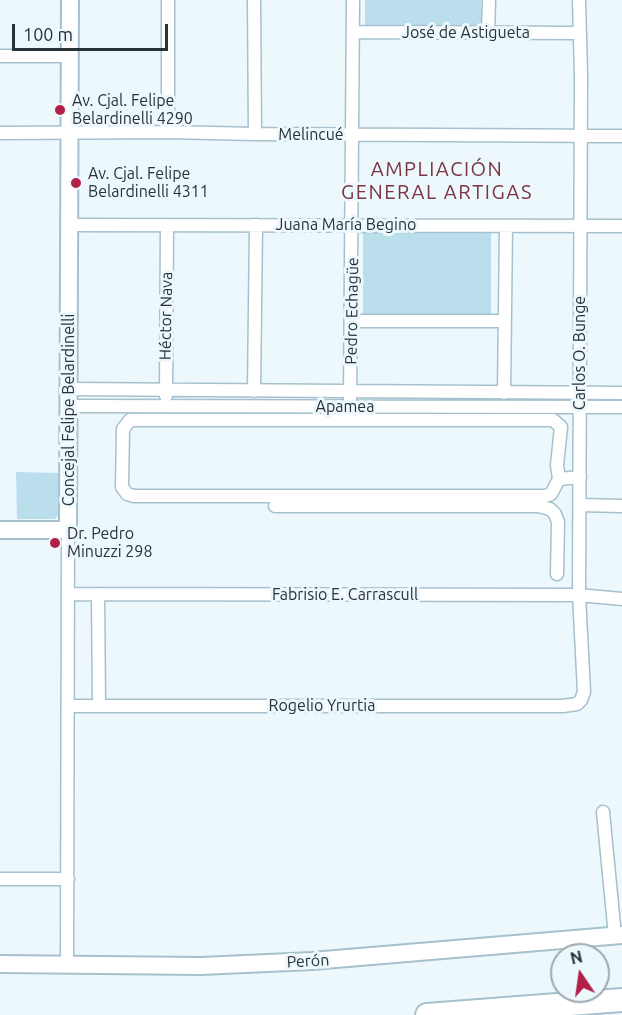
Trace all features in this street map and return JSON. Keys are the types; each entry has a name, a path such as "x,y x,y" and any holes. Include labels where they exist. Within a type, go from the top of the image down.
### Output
{"highway":[{"path":"427,1015 622,1000"}],"street":[{"name":"Concejal Felipe Belardinelli","path":"68,964 70,0"},
{"path":"168,0 168,132"},
{"path":"254,0 255,134"},
{"name":"Pedro Echagüe","path":"350,406 353,0"},
{"path":"488,33 489,0"},
{"name":"Carlos O. Bunge","path":"577,704 584,692 579,595 581,75 579,0"},
{"name":"José de Astigueta","path":"353,32 580,33"},
{"path":"0,56 69,56"},
{"name":"Melincué","path":"0,133 168,132 622,136"},
{"name":"Juana María Begino","path":"69,225 622,226"},
{"name":"Héctor Nava","path":"165,406 167,225"},
{"path":"254,391 256,225"},
{"path":"504,393 506,226"},
{"path":"352,321 505,321"},
{"name":"Apamea","path":"69,398 166,390 622,393"},
{"name":"Apamea","path":"69,398 165,406 622,408"},
{"path":"130,420 553,420 561,428 557,465 559,479 551,495 545,496 134,496 127,494 122,487 123,429 130,420"},
{"path":"559,479 580,477"},
{"path":"580,505 622,506"},
{"path":"275,506 538,506 550,509 555,513 558,522 557,574"},
{"path":"558,522 579,523"},
{"path":"0,531 68,530"},
{"name":"Fabrisio E. Carrascull","path":"68,594 579,595 622,599"},
{"path":"98,594 99,706"},
{"name":"Rogelio Yrurtia","path":"68,706 563,706 577,704"},
{"path":"603,812 618,936"},
{"path":"0,879 68,879"},
{"name":"Perón","path":"0,964 201,966 312,961 618,936"}],"shaded area":[{"path":"365,0 481,0 481,28 365,29"},
{"path":"491,229 491,316 363,317 363,230"},
{"path":"16,472 61,473 62,511 55,519 17,519"}],"place":[{"name":"Av. Cjal. Felipe Belardinelli 4290","path":"60,110"},
{"name":"Av. Cjal. Felipe Belardinelli 4311","path":"76,183"},
{"name":"Dr. Pedro Minuzzi 298","path":"55,543"}],"district":[{"name":"AMPLIACIÓN GENERAL ARTIGAS","path":"437,180"}]}
